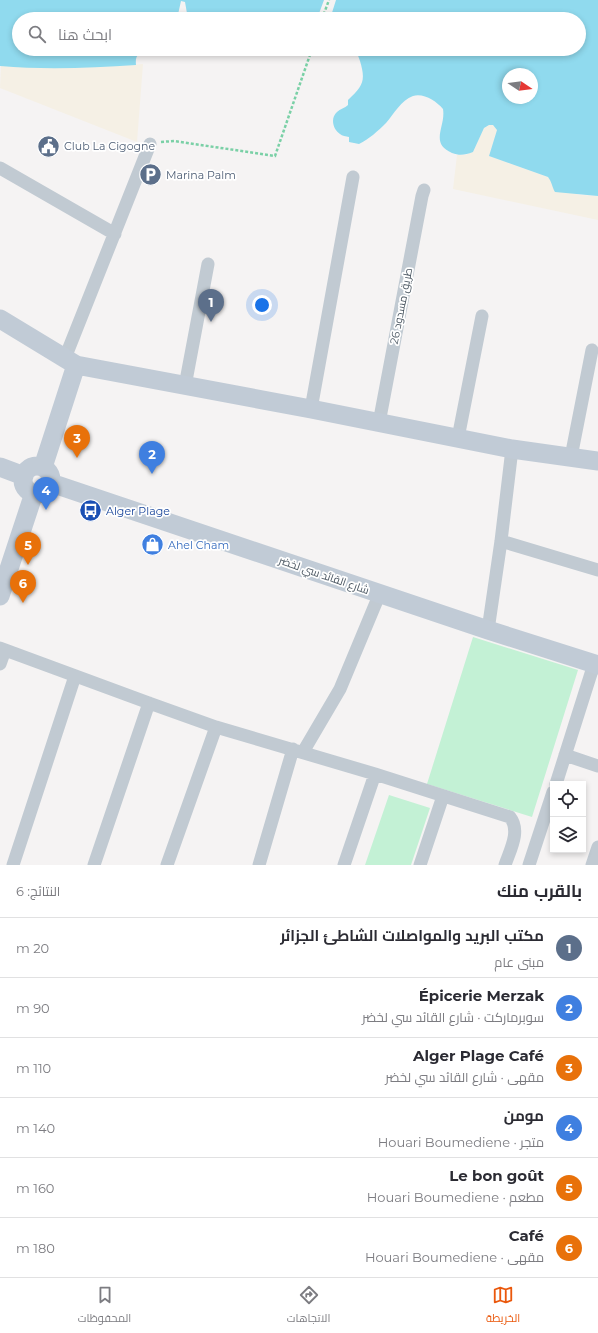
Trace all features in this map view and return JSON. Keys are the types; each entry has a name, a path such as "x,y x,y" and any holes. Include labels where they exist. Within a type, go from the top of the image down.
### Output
{"main road":[{"path":"0,319 71,362 185,386 311,409 512,449 598,461"},
{"path":"47,475 34,466 30,468 24,476 25,487 34,494 45,492 47,475 71,362"},
{"path":"0,467 24,476"},
{"name":"شارع القائد سي لخضر","path":"47,475 380,593 596,665"},
{"path":"0,594 34,494"}],"street":[{"path":"71,362 115,234 150,144"},
{"path":"0,168 115,234"},
{"path":"311,409 353,177"},
{"name":"طريق مسدود 26","path":"379,423 424,190"},
{"path":"185,386 208,264"},
{"path":"458,438 482,316"},
{"path":"571,457 592,350"},
{"path":"488,630 502,541 512,449"},
{"path":"502,541 598,570"},
{"path":"259,865 298,751 340,689 380,593"},
{"path":"0,664 2,649 216,727 375,774 510,817 514,822 515,837 505,865"},
{"path":"557,781 565,755 593,686 596,665"},
{"path":"13,865 75,676"},
{"path":"94,865 148,703"},
{"path":"167,865 216,727"},
{"path":"565,755 598,766"},
{"path":"344,865 375,774"},
{"path":"420,865 443,796"},
{"path":"529,865 550,801"},
{"path":"592,865 598,847"}],"path":[{"path":"325,12 329,0"},
{"path":"150,144 174,141 275,156 310,56"}],"green space":[{"path":"473,637 578,670 532,817 427,784"},
{"path":"389,795 430,808 411,865 365,865"}],"sand":[{"path":"143,64 137,142 0,88 1,66 72,68"},
{"path":"489,125 493,125 497,130 489,156 548,177 552,182 553,188 580,195 598,196 598,220 453,189 457,155 465,155 473,152 484,128"}],"water":[{"path":"0,0 324,0 320,12 187,12 185,2 181,1 179,12 12,12 12,56 138,56 136,59 136,65 85,68 0,66"},
{"path":"336,0 598,0 598,196 555,192 548,177 489,156 497,130 493,125 489,125 484,128 473,152 462,155 452,153 445,149 441,144 440,134 443,109 437,103 417,95 405,101 383,126 370,137 359,144 349,142 349,137 342,135 336,130 333,121 338,111 348,105 348,100 360,87 363,78 362,68 358,56 586,56 586,12 332,12"}],"place":[{"name":"Club La Cigogne","path":"48,146"},
{"name":"Marina Palm","path":"150,175"},
{"name":"مكتب البريد والمواصلات الشاطئ الجزائر","path":"211,322"},
{"name":"Alger Plage Café","path":"77,458"},
{"name":"Épicerie Merzak","path":"152,474"},
{"name":"مومن","path":"46,510"},
{"name":"Alger Plage","path":"91,511"},
{"name":"Ahel Cham","path":"153,545"},
{"name":"Le bon goût","path":"28,565"},
{"name":"Café","path":"23,603"}]}
